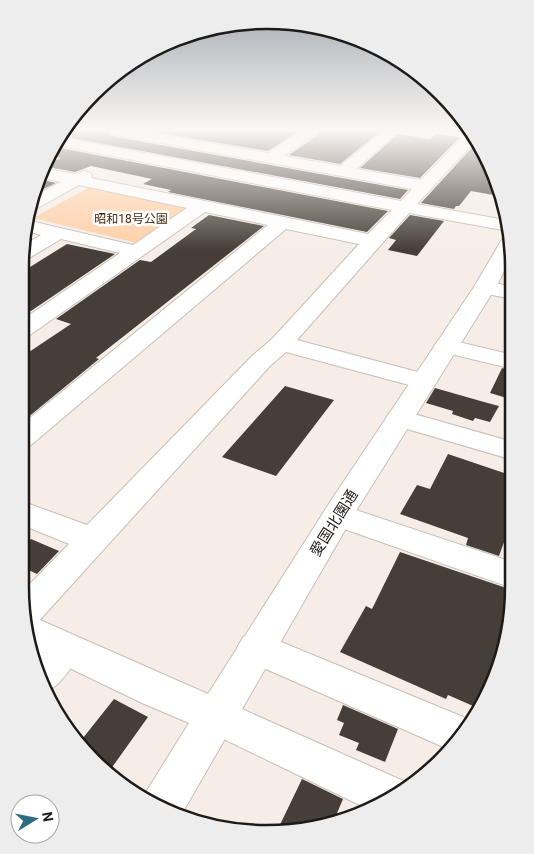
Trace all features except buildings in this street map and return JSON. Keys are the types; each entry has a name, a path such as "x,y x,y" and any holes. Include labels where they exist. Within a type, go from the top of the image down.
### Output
{"street":[{"path":"38,201 94,171"},
{"path":"215,171 502,225"},
{"path":"344,171 424,186"},
{"path":"30,607 439,171"},
{"path":"48,174 372,241"},
{"path":"29,325 202,206"},
{"path":"29,432 282,223"},
{"path":"32,228 135,251"},
{"path":"29,250 56,234"},
{"name":"愛国北園通","path":"164,802 338,515 446,346 499,290 505,266"},
{"path":"280,342 424,381"},
{"path":"446,346 505,360"},
{"path":"400,418 505,449"},
{"path":"338,515 505,573"},
{"path":"29,516 92,540"},
{"path":"33,634 156,691 217,716 384,794"},
{"path":"44,672 64,648"},
{"path":"256,648 456,732"}],"green space":[{"name":"昭和18号公園","path":"90,187 188,208 137,243 34,218"}]}
